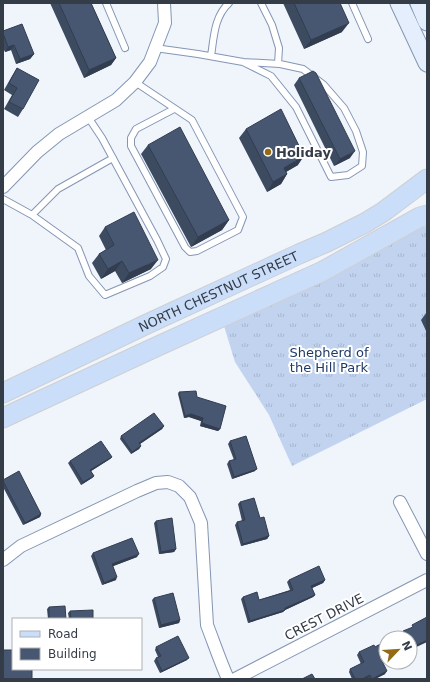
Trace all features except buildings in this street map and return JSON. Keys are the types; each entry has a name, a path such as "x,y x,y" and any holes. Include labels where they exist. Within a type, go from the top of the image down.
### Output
{"main road":[{"path":"399,3 427,63"},
{"path":"419,3 427,22"},
{"name":"NORTH CHESTNUT STREET","path":"4,390 327,242 384,212 427,179"},
{"name":"NORTH CHESTNUT STREET","path":"3,418 323,271 420,216 427,215"}],"street":[{"path":"3,187 37,152 59,134 116,100 136,82 150,62 165,23 164,3"},
{"path":"3,560 21,546 156,483 168,482 179,486 190,497 201,523 207,625 228,679"},
{"path":"400,502 427,554"},
{"name":"CREST DRIVE","path":"235,679 427,580"}],"lane":[{"path":"106,3 125,48"},
{"path":"211,56 215,26 221,12 229,3"},
{"path":"262,3 272,25 279,48 278,64"},
{"path":"352,3 368,39"},
{"path":"155,48 243,62 278,64 303,69 324,85 344,108 356,131 363,152 362,166 348,175 331,177 296,106 271,76 243,62"},
{"path":"136,82 192,120 243,217 238,230 197,251 190,252 185,247 131,146 131,138 136,129 174,109"},
{"path":"3,199 32,215 78,248 90,276 105,295 150,276 163,267 166,259 157,240 102,138 88,117"},
{"path":"32,215 58,189 113,158"}],"green space":[{"name":"Shepherd of the Hill Park","path":"427,226 427,399 292,466 269,415 235,362 224,326 407,231"}],"place":[{"name":"Holiday","path":"268,152"}]}
